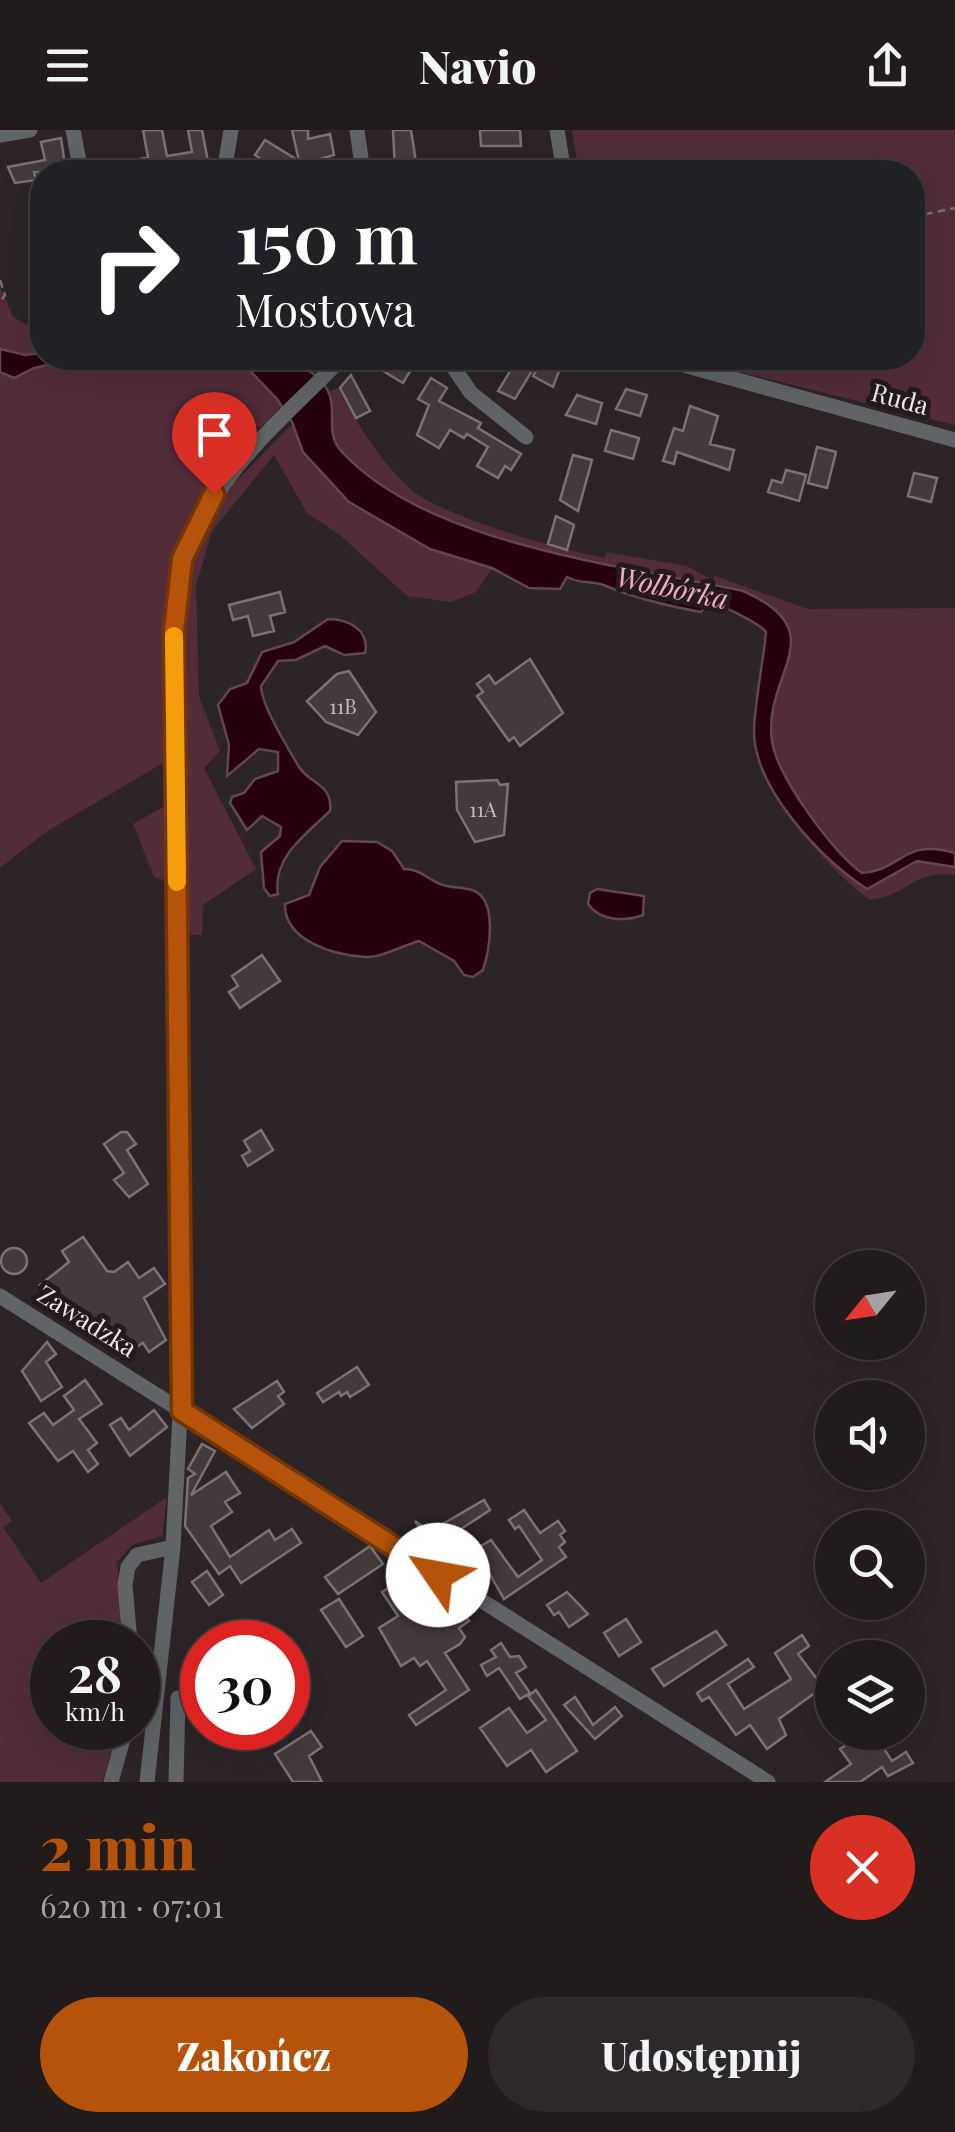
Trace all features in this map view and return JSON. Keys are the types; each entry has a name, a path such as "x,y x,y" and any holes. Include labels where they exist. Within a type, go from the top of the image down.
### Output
{"street":[{"path":"0,135 30,130"},
{"path":"73,130 79,160"},
{"path":"226,160 231,130"},
{"path":"356,130 360,160"},
{"path":"557,130 562,160"},
{"path":"147,1782 173,1547 182,1411 174,631 182,559 204,511 226,478 330,370"},
{"path":"455,370 471,393 526,437"},
{"name":"Ruda","path":"701,370 955,440"},
{"path":"226,478 202,442 202,428 208,422 222,422 257,443"},
{"name":"Zawadzka","path":"0,1296 768,1782"},
{"path":"128,1620 125,1585 128,1567 137,1555 173,1547"},
{"path":"176,1782 178,1698"},
{"path":"110,1782 119,1750"}],"path":[{"path":"925,215 955,208"},
{"path":"0,280 5,295 0,302"}],"shaded area":[{"path":"572,130 955,130 955,425 732,370 925,370 925,160 577,160"},
{"path":"0,286 13,317 30,326 30,370 315,373 260,428 219,407 195,415 187,435 205,475 234,483 322,394 338,388 369,441 408,487 472,520 585,554 605,558 607,552 687,566 712,580 715,576 808,609 955,608 955,875 929,876 894,894 870,900 815,848 766,778 754,720 766,632 756,624 709,602 701,612 567,577 560,589 529,588 492,568 476,592 451,602 407,596 340,535 307,513 274,455 212,531 196,586 199,696 220,751 204,768 256,869 203,905 202,935 191,935 188,925 169,905 169,882 154,877 133,824 165,806 163,763 46,832 0,868"},
{"path":"167,1497 162,1536 132,1545 117,1562 121,1620 30,1620 30,1750 111,1750 102,1782 0,1782 0,1503 12,1521 3,1527 41,1583"}],"water":[{"path":"0,349 30,354 30,370 14,378 0,372"},
{"name":"Wolbórka","path":"249,370 309,370 327,389 334,438 343,453 380,484 425,510 476,531 531,547 743,591 771,606 786,622 791,639 776,695 772,741 784,774 808,813 836,849 862,873 924,849 955,853 955,867 917,861 867,889 830,860 794,821 765,776 757,753 754,731 766,632 762,628 709,602 701,612 567,577 560,589 529,588 492,568 430,549 349,502 303,452 292,422"},
{"path":"328,619 356,627 364,638 365,653 344,655 325,646 296,660 278,661 261,686 271,716 299,767 325,790 330,802 330,811 285,858 277,881 278,894 270,896 264,888 261,852 280,836 281,827 262,816 247,830 230,803 255,779 278,771 278,752 259,749 227,776 229,745 218,705 230,689 247,683 262,652 294,642"},
{"path":"342,841 377,842 392,851 404,869 480,895 486,903 490,925 483,970 473,977 464,975 454,961 419,941 365,957 326,949 302,937 287,917 285,904 309,895 320,867"},
{"path":"597,889 644,896 643,915 620,919 599,914 588,904 590,893"}],"building":[{"path":"143,130 162,130 167,156 192,152 188,130 202,130 208,160 136,160 148,157"},
{"path":"292,130 308,130 308,139 330,134 334,155 299,160"},
{"path":"393,130 411,130 416,160 394,160"},
{"path":"480,130 520,130 521,146 481,146"},
{"path":"61,138 64,160 45,160 41,142"},
{"path":"265,140 297,160 263,160 255,155"},
{"path":"30,163 30,181 15,183 8,167"},
{"path":"382,370 411,370 403,383"},
{"path":"511,370 532,370 515,399 498,391"},
{"path":"537,370 559,370 553,387 533,376"},
{"path":"351,375 370,411 356,418 340,388"},
{"path":"431,378 447,388 439,401 481,423 478,428 521,454 511,470 505,466 498,478 477,466 488,447 467,434 464,438 450,430 439,448 417,435 429,405 418,399"},
{"path":"626,389 647,395 640,416 616,409"},
{"path":"577,395 602,403 596,424 566,415"},
{"path":"690,406 718,416 710,444 734,450 729,470 677,452 674,464 663,461 674,428 683,431"},
{"path":"611,430 639,438 633,459 605,451"},
{"path":"817,447 836,452 827,488 808,483"},
{"path":"573,455 592,460 578,511 560,500"},
{"path":"786,470 806,475 799,501 768,492 772,480 782,483"},
{"path":"914,473 937,478 931,502 908,496"},
{"path":"556,516 574,525 567,550 548,544"},
{"path":"280,592 285,612 270,616 274,631 253,636 248,616 233,620 229,605"},
{"path":"530,659 563,713 520,746 514,737 509,741 477,696 483,692 477,684 489,675 495,684"},
{"path":"349,671 376,712 358,735 326,722 307,701 337,674"},
{"path":"497,780 500,785 508,784 504,835 475,842 457,810 456,782"},
{"path":"262,955 280,981 240,1008 229,992 238,986 232,976"},
{"path":"261,1130 273,1150 248,1166 242,1156 250,1151 244,1141"},
{"path":"127,1132 136,1144 127,1150 148,1184 129,1197 114,1180 124,1173 104,1144"},
{"path":"83,1237 107,1271 114,1272 128,1262 139,1278 154,1268 165,1284 144,1298 166,1340 149,1352 143,1343 122,1356 101,1325 87,1335 73,1313 68,1316 40,1285 69,1262 62,1251"},
{"path":"14,1248 23,1252 27,1261 23,1270 14,1274 5,1270 1,1261 5,1252"},
{"path":"47,1342 56,1354 46,1362 62,1387 41,1401 22,1371"},
{"path":"357,1367 369,1385 350,1397 347,1392 341,1396 339,1392 323,1402 317,1393"},
{"path":"85,1380 102,1404 79,1419 97,1443 88,1450 98,1464 88,1472 73,1451 58,1461 29,1423 44,1413 53,1425 74,1410 64,1396"},
{"path":"277,1381 284,1392 278,1396 284,1404 252,1428 234,1409"},
{"path":"154,1410 167,1427 130,1456 110,1425 121,1418 129,1430"},
{"path":"202,1444 215,1451 191,1495 226,1472 240,1493 225,1502 232,1512 211,1526 230,1557 269,1530 275,1540 292,1529 301,1543 241,1583 230,1566 219,1574 185,1526 188,1478 195,1474 188,1469"},
{"path":"484,1500 490,1510 432,1548 415,1521 441,1539 434,1529"},
{"path":"524,1510 540,1533 558,1521 565,1531 560,1535 565,1542 559,1547 566,1557 504,1599 481,1559 462,1572 456,1561 491,1540 518,1577 542,1560 519,1526 515,1529 509,1520"},
{"path":"370,1546 383,1564 338,1594 325,1577"},
{"path":"207,1571 223,1595 209,1605 192,1582"},
{"path":"408,1575 426,1606 439,1597 455,1619 463,1613 469,1621 459,1628 465,1637 460,1644 445,1653 469,1690 416,1725 409,1715 446,1690 427,1661 420,1666 414,1658 401,1666 379,1628 398,1616 382,1592"},
{"path":"567,1592 588,1614 569,1627 559,1612 554,1615 547,1605"},
{"path":"339,1599 363,1636 346,1647 321,1610"},
{"path":"626,1619 641,1642 619,1656 604,1633"},
{"path":"716,1631 726,1645 664,1686 652,1669"},
{"path":"802,1635 809,1646 798,1654 815,1676 815,1693 779,1719 786,1735 767,1749 750,1725 736,1735 709,1697 702,1701 697,1693 748,1659 754,1667 728,1684 744,1709 791,1679 775,1653"},
{"path":"501,1643 510,1657 519,1656 526,1667 516,1673 530,1693 520,1699 499,1668 487,1676 481,1665 496,1657 491,1650"},
{"path":"536,1690 577,1751 546,1772 531,1750 507,1766 480,1728 509,1708 527,1733 546,1720 528,1696"},
{"path":"575,1697 593,1725 615,1707 622,1716 595,1739 564,1705"},
{"path":"310,1732 322,1747 309,1756 322,1782 293,1782 275,1754 281,1750 310,1750"},
{"path":"841,1750 885,1750 892,1761 906,1752 913,1763 888,1776 882,1767 860,1782 825,1782 851,1764"}],"slow traffic":[{"path":"174,636 177,882"}],"route":[{"path":"214,494 182,559 174,631 182,1411 438,1575"}]}
